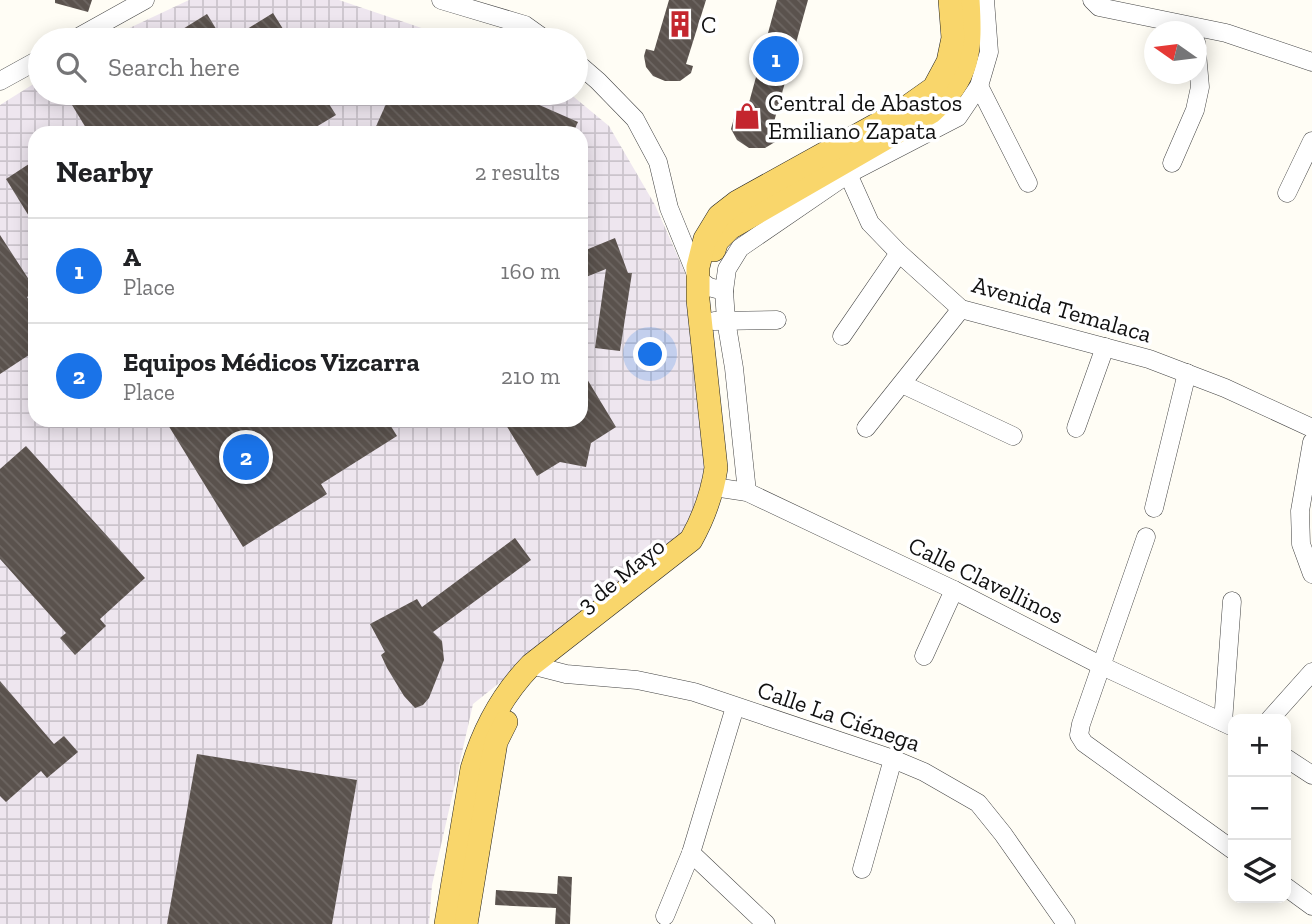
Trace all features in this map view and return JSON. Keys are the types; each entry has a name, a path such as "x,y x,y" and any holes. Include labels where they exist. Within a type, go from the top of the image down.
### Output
{"main road":[{"path":"729,489 716,468 698,300 710,286 698,267 705,239 719,216 737,202 903,110 934,88 948,62 953,38 950,0"},
{"name":"3 de Mayo","path":"466,924 496,742 514,704 538,668 684,561 704,537 729,489 724,449 719,320 710,286 711,259 718,241 730,228 931,112 948,97 962,76 971,37 968,0"},
{"path":"446,924 472,769 479,745 501,704 538,668"}],"street":[{"path":"95,28 145,0"},
{"path":"441,0 529,28"},
{"path":"588,72 635,120 657,162 674,223 710,286 727,269 740,248 848,174 958,117 979,86 989,52 985,0"},
{"path":"1092,0 1099,7 1151,21"},
{"path":"1207,33 1226,33 1312,62"},
{"path":"3,74 28,64"},
{"path":"1172,163 1195,110 1200,84"},
{"path":"979,86 1028,183"},
{"path":"1287,193 1312,141"},
{"name":"Avenida Temalaca","path":"848,174 870,223 961,309 1149,359 1225,388 1312,428"},
{"path":"842,336 899,253"},
{"path":"866,428 961,309"},
{"path":"719,320 777,320"},
{"path":"1076,428 1105,347"},
{"path":"1154,508 1187,373"},
{"path":"902,384 1013,436"},
{"path":"1312,442 1300,511 1301,544 1312,574"},
{"name":"Calle Clavellinos","path":"729,489 954,590 1102,666 1228,724"},
{"path":"1146,537 1079,735 1084,743 1228,846"},
{"path":"924,656 954,590"},
{"path":"1228,714 1232,601"},
{"name":"Calle La Ciénega","path":"538,668 566,674 637,680 694,692 924,772 978,803 1066,924"},
{"path":"1274,714 1312,672"},
{"path":"665,916 691,853 735,707"},
{"path":"862,869 893,759"},
{"path":"1291,761 1312,775"},
{"path":"691,853 766,924"},
{"path":"1291,891 1312,906"}],"shaded area":[{"path":"189,0 339,0 422,28 130,28"},
{"path":"28,88 28,105 584,105 609,126 655,205 690,284 707,489 683,536 473,704 432,885 429,924 0,924 0,105"}],"building":[{"path":"55,0 92,0 88,12 55,3"},
{"name":"C","path":"669,0 706,0 686,64 693,66 691,73 680,81 665,81 653,76 646,67 644,56 646,49 654,51"},
{"path":"777,0 808,0 772,129 779,131 775,142 765,148 749,148 737,140 731,129 734,118 744,121"},
{"path":"273,13 282,28 249,28"},
{"path":"207,14 216,28 184,28"},
{"path":"72,105 330,105 336,115 318,126 85,126"},
{"path":"386,105 539,105 578,122 576,126 376,126"},
{"path":"28,165 28,215 6,179"},
{"path":"0,235 28,278 28,356 0,374"},
{"path":"615,238 628,273 632,273 620,351 595,348 606,269 588,276 588,249"},
{"path":"588,381 616,427 591,443 586,467 560,462 537,476 507,427 588,427"},
{"path":"169,427 391,427 397,436 321,484 327,494 243,547"},
{"path":"26,446 145,578 100,619 106,626 75,655 60,638 66,633 0,559 0,469"},
{"path":"515,538 531,560 433,632 442,641 444,660 429,698 423,705 415,708 404,696 387,668 381,655 385,652 370,624 417,599 422,607"},
{"path":"0,681 54,744 64,736 78,752 47,778 41,771 6,802 0,796"},
{"path":"197,754 357,780 332,924 167,924"},
{"path":"558,876 572,877 570,924 555,924 556,908 495,905 496,890 557,894"}],"place":[{"name":"C","path":"680,24"},
{"name":"A","path":"776,59"},
{"name":"Central de Abastos Emiliano Zapata","path":"747,116"},
{"name":"Equipos Médicos Vizcarra","path":"246,457"}]}
